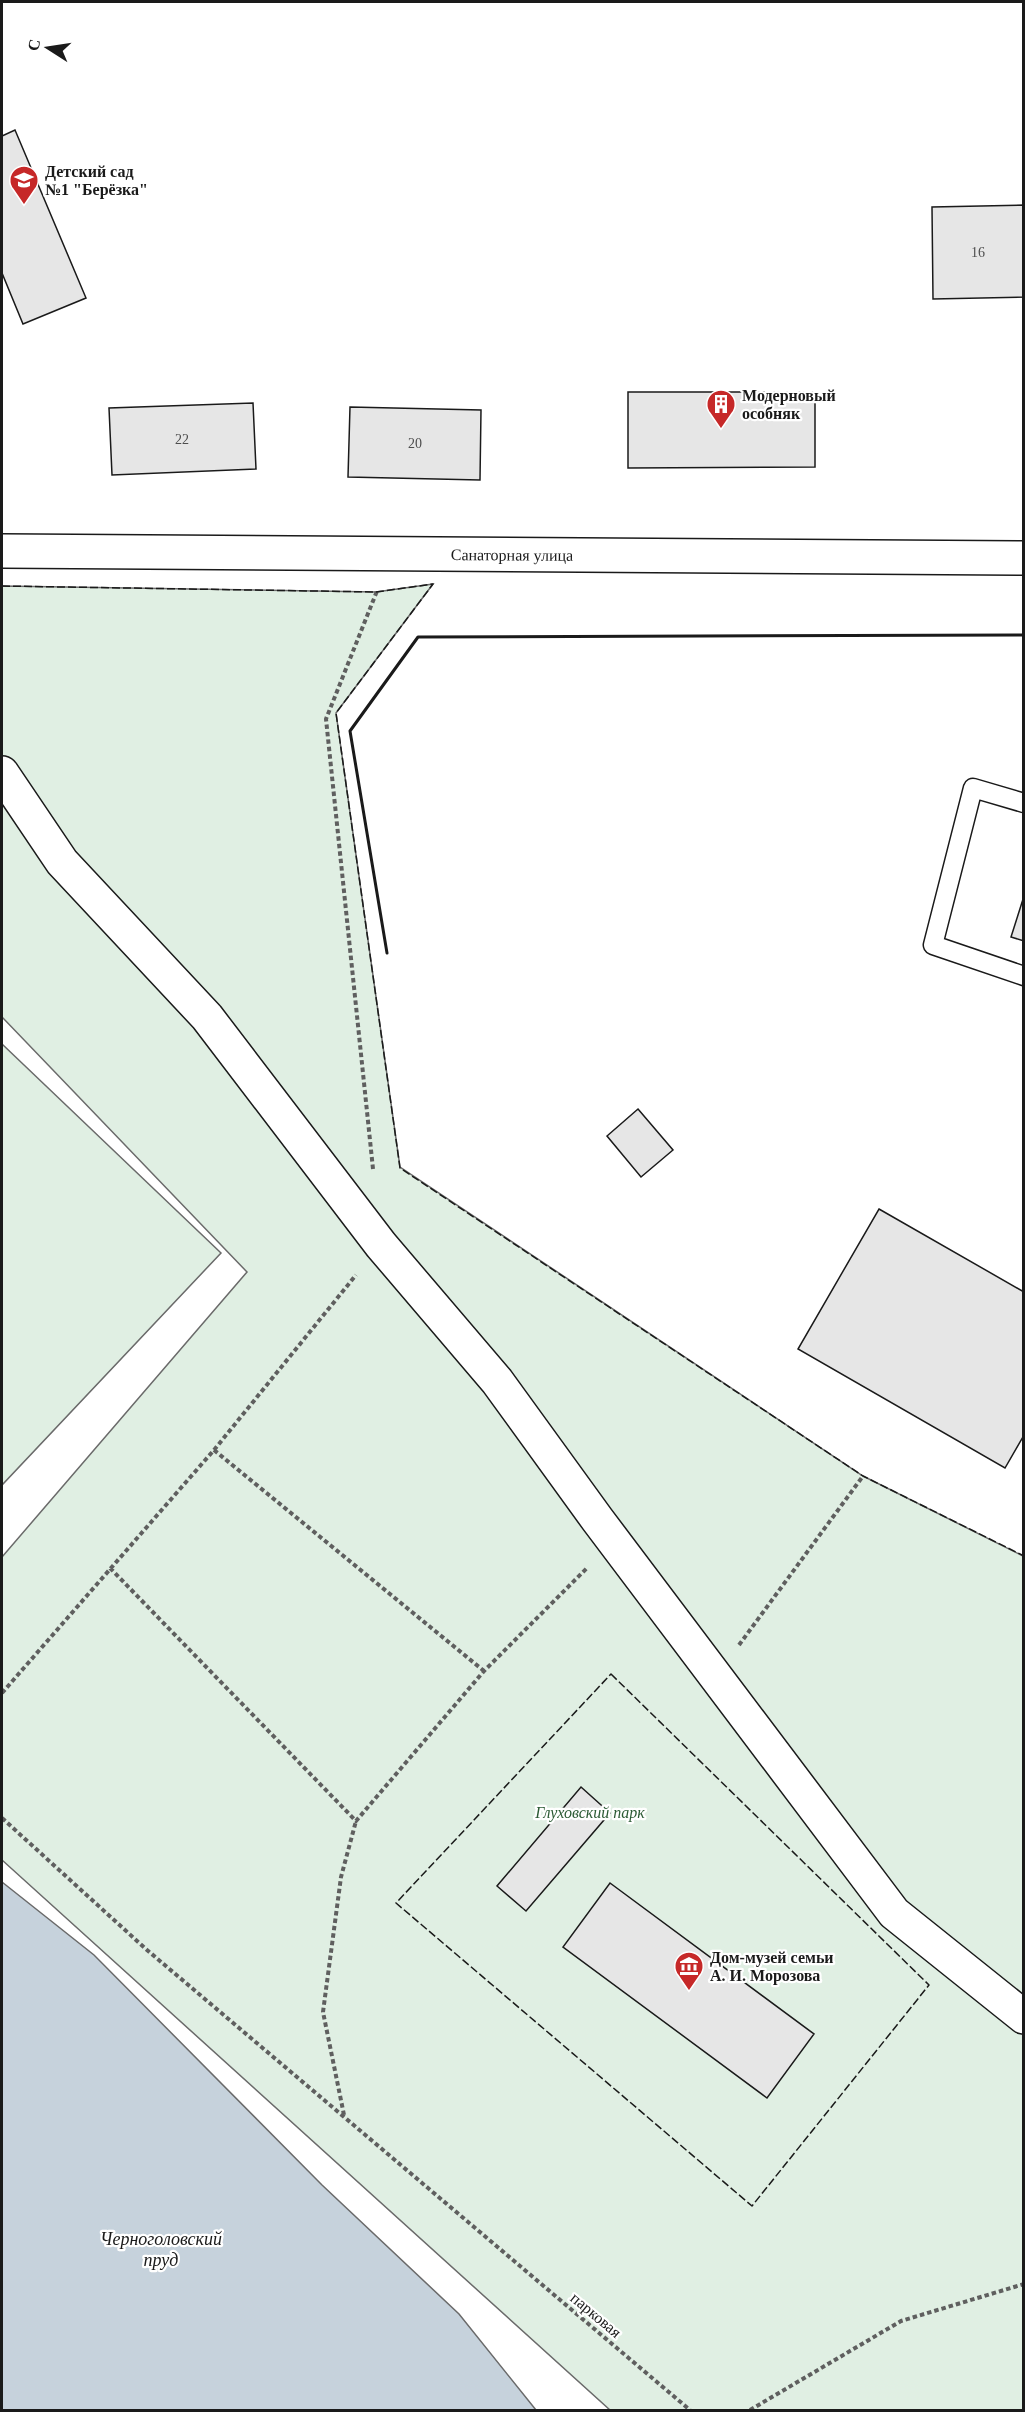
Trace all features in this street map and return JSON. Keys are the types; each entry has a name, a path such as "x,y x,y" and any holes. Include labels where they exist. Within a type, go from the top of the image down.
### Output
{"street":[{"name":"Санаторная улица","path":"2,551 1023,558"},
{"path":"2,774 62,862 207,1017 381,1245 497,1381 716,1678 894,1913 1023,2017"}],"lane":[{"path":"1023,803 973,788 933,945 1023,976"}],"path":[{"path":"374,1175 326,719 394,554"},
{"path":"2,1693 214,1450 381,1245"},
{"path":"214,1450 484,1671"},
{"path":"716,1678 863,1476"},
{"path":"344,2116 323,2012 341,1877 356,1821 484,1671 614,1540"},
{"path":"110,1568 356,1821"},
{"name":"парковая","path":"2,1818 147,1950 690,2410"},
{"path":"750,2410 901,2321 1023,2284"}],"green space":[{"name":"Глуховский парк","path":"433,584 336,713 400,1167 863,1476 1023,1556 1023,2410 610,2410 2,1860 2,1557 247,1272 2,1017 2,586 376,592"},
{"path":"2,1044 221,1253 2,1485"}],"water":[{"name":"Черноголовский пруд","path":"2,1882 94,1955 322,2185 459,2314 536,2410 2,2410"}],"building":[{"name":"Детский сад №1 \"Берёзка\"","path":"15,130 86,298 23,324 2,273 2,136"},
{"path":"1024,205 1024,297 933,299 932,207"},
{"name":"Модерновый особняк","path":"628,392 815,392 815,467 628,468"},
{"path":"253,403 256,469 112,475 109,408"},
{"path":"350,407 481,410 480,480 348,477"},
{"path":"1024,896 1024,941 1011,937"},
{"path":"638,1109 673,1150 641,1177 607,1136"},
{"path":"879,1209 1024,1292 1024,1435 1005,1468 798,1349"},
{"path":"581,1787 610,1813 526,1911 497,1886"},
{"path":"610,1883 814,2034 767,2098 563,1947"}],"fence":[{"path":"2,586 376,592 433,584 336,713 400,1168 863,1476 1024,1556"},
{"path":"611,1674 929,1985 752,2206 396,1903 611,1674"}],"wall":[{"path":"387,953 350,731 418,637 1024,635"}],"place":[{"name":"Детский сад №1 \"Берёзка\"","path":"24,206"},
{"name":"Модерновый особняк","path":"721,430"},
{"name":"Дом-музей семьи А. И. Морозова","path":"689,1992"}]}
